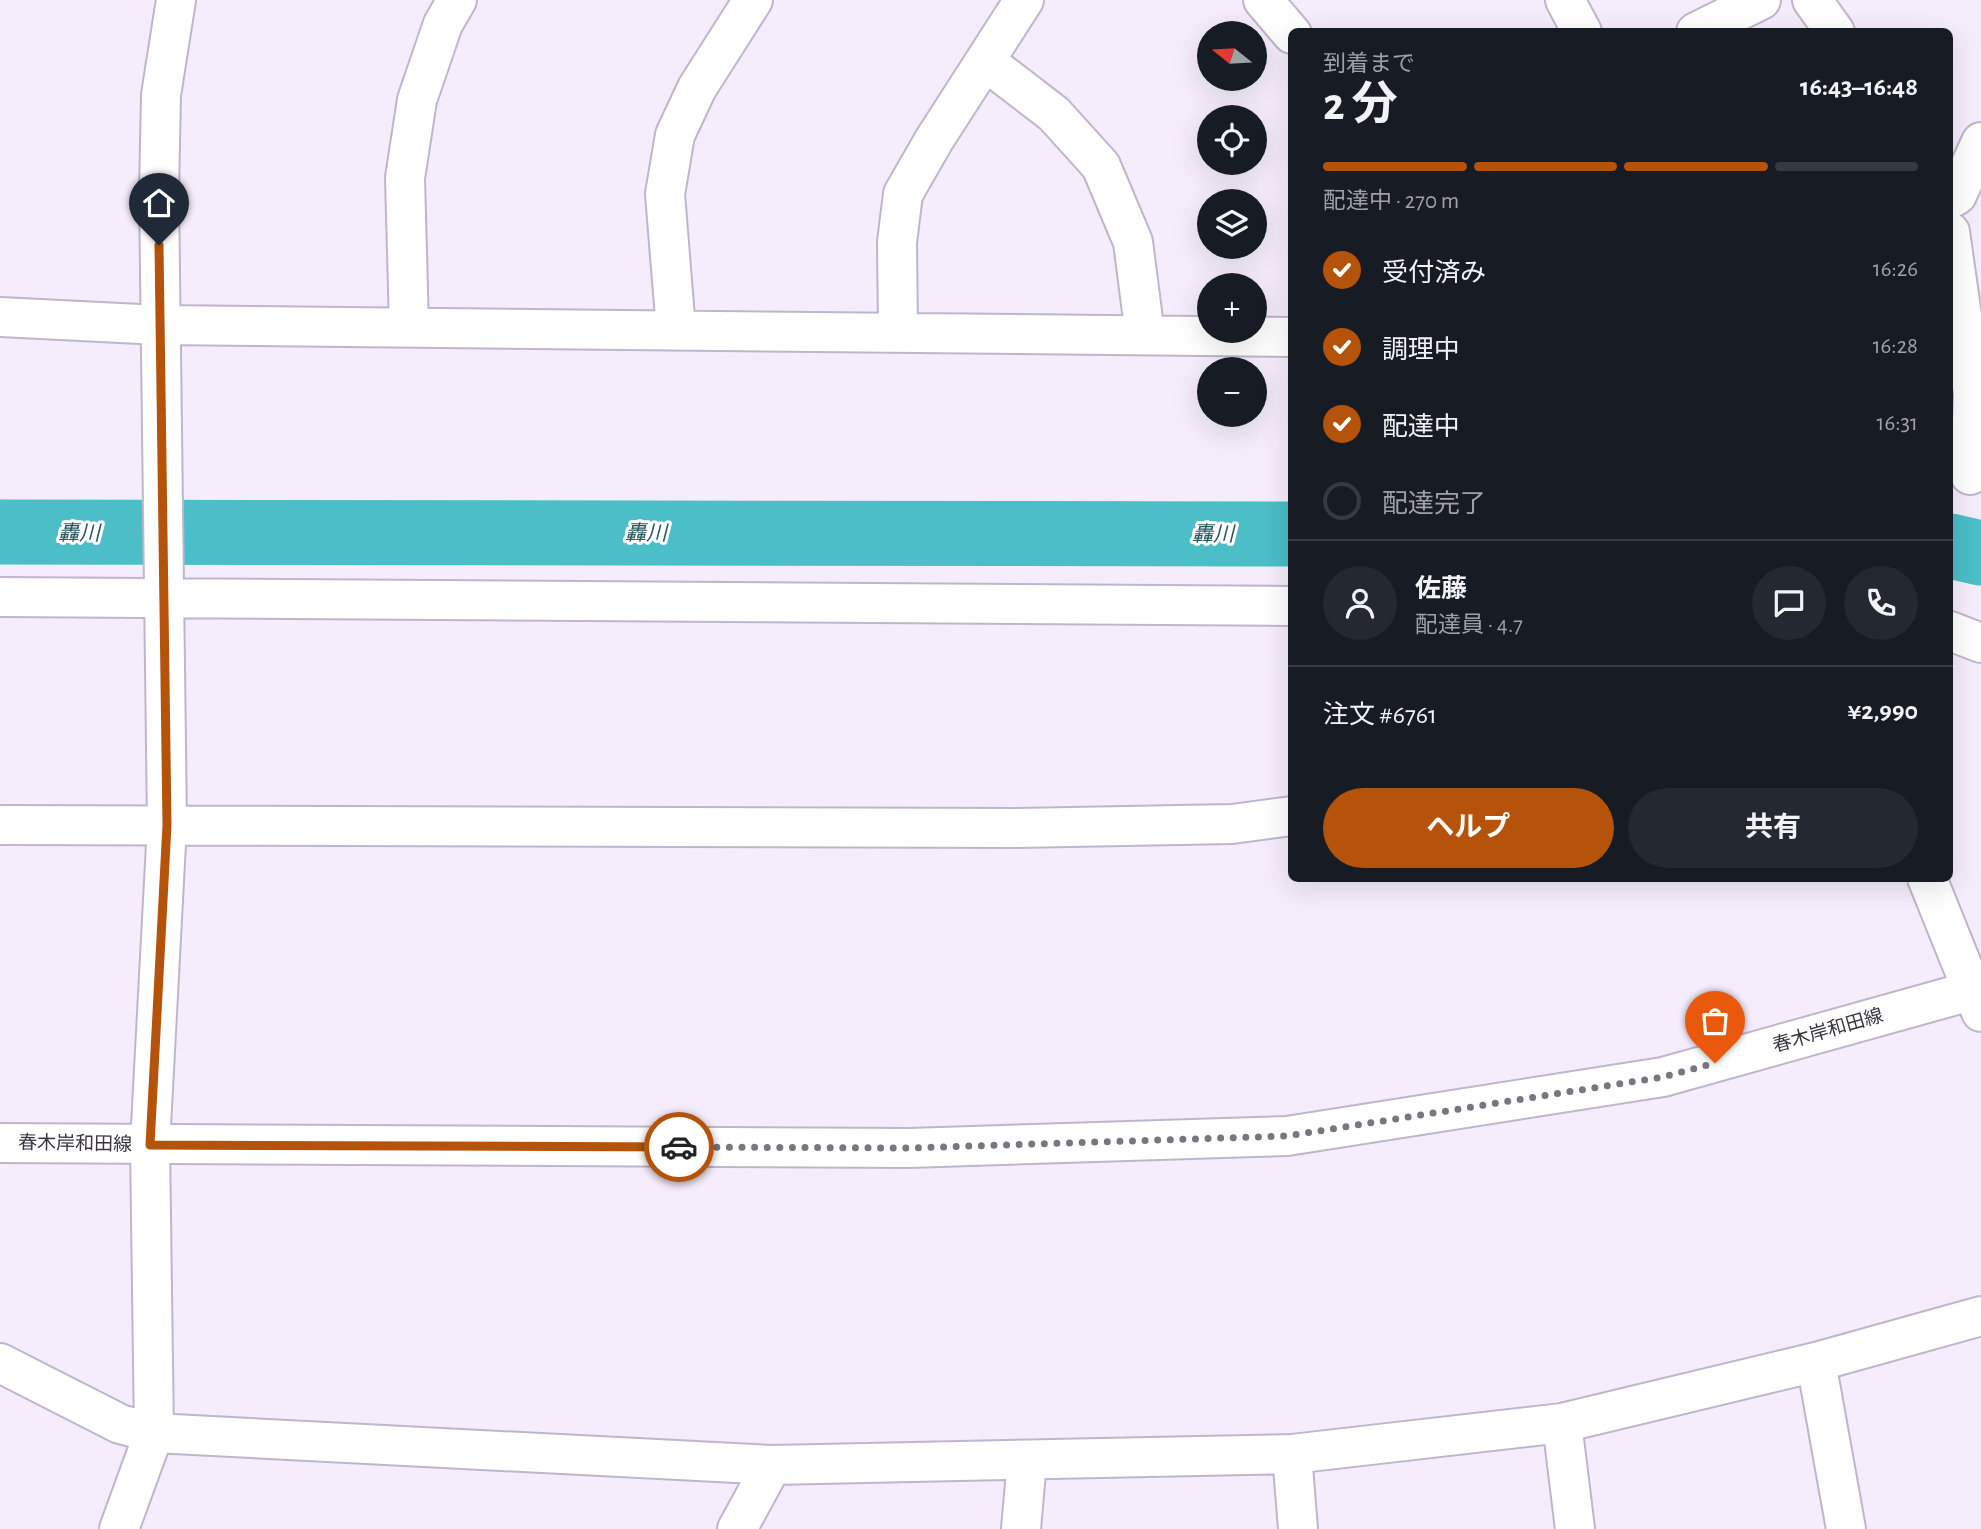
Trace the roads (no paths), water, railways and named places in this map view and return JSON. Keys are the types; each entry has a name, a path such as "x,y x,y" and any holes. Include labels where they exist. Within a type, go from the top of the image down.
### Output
{"street":[{"path":"121,1528 154,1433 150,1145 167,825 160,325 161,95 176,0"},
{"path":"409,327 405,178 417,100 443,24 457,0"},
{"path":"676,330 665,194 675,135 697,88 753,0"},
{"path":"898,332 897,242 903,194 1024,0"},
{"path":"1263,0 1288,29"},
{"path":"1565,0 1580,28"},
{"path":"1704,28 1761,0"},
{"path":"1812,0 1832,28"},
{"path":"985,61 1054,114 1101,166 1133,242 1145,335"},
{"path":"1953,197 1957,195 1981,142"},
{"path":"1953,253 1973,393 1967,476"},
{"path":"0,317 160,325 1288,337"},
{"path":"0,597 163,591 1288,606"},
{"path":"1953,632 1981,642"},
{"path":"0,825 1017,828 1232,824 1288,817"},
{"path":"1929,882 1979,997"},
{"name":"春木岸和田線","path":"0,1143 909,1148 1287,1136 1663,1077 1979,997"},
{"path":"0,1363 120,1424 154,1433 772,1465 1027,1461 1292,1454 1562,1423 1816,1363 1981,1315"},
{"path":"1816,1363 1846,1529"},
{"path":"1562,1423 1574,1529"},
{"path":"1292,1454 1298,1529"},
{"path":"1021,1529 1027,1461"},
{"path":"737,1529 772,1465"}],"waterway":[{"name":"轟川","path":"0,532 1288,534"},
{"name":"轟川","path":"1953,547 1981,553"}]}
